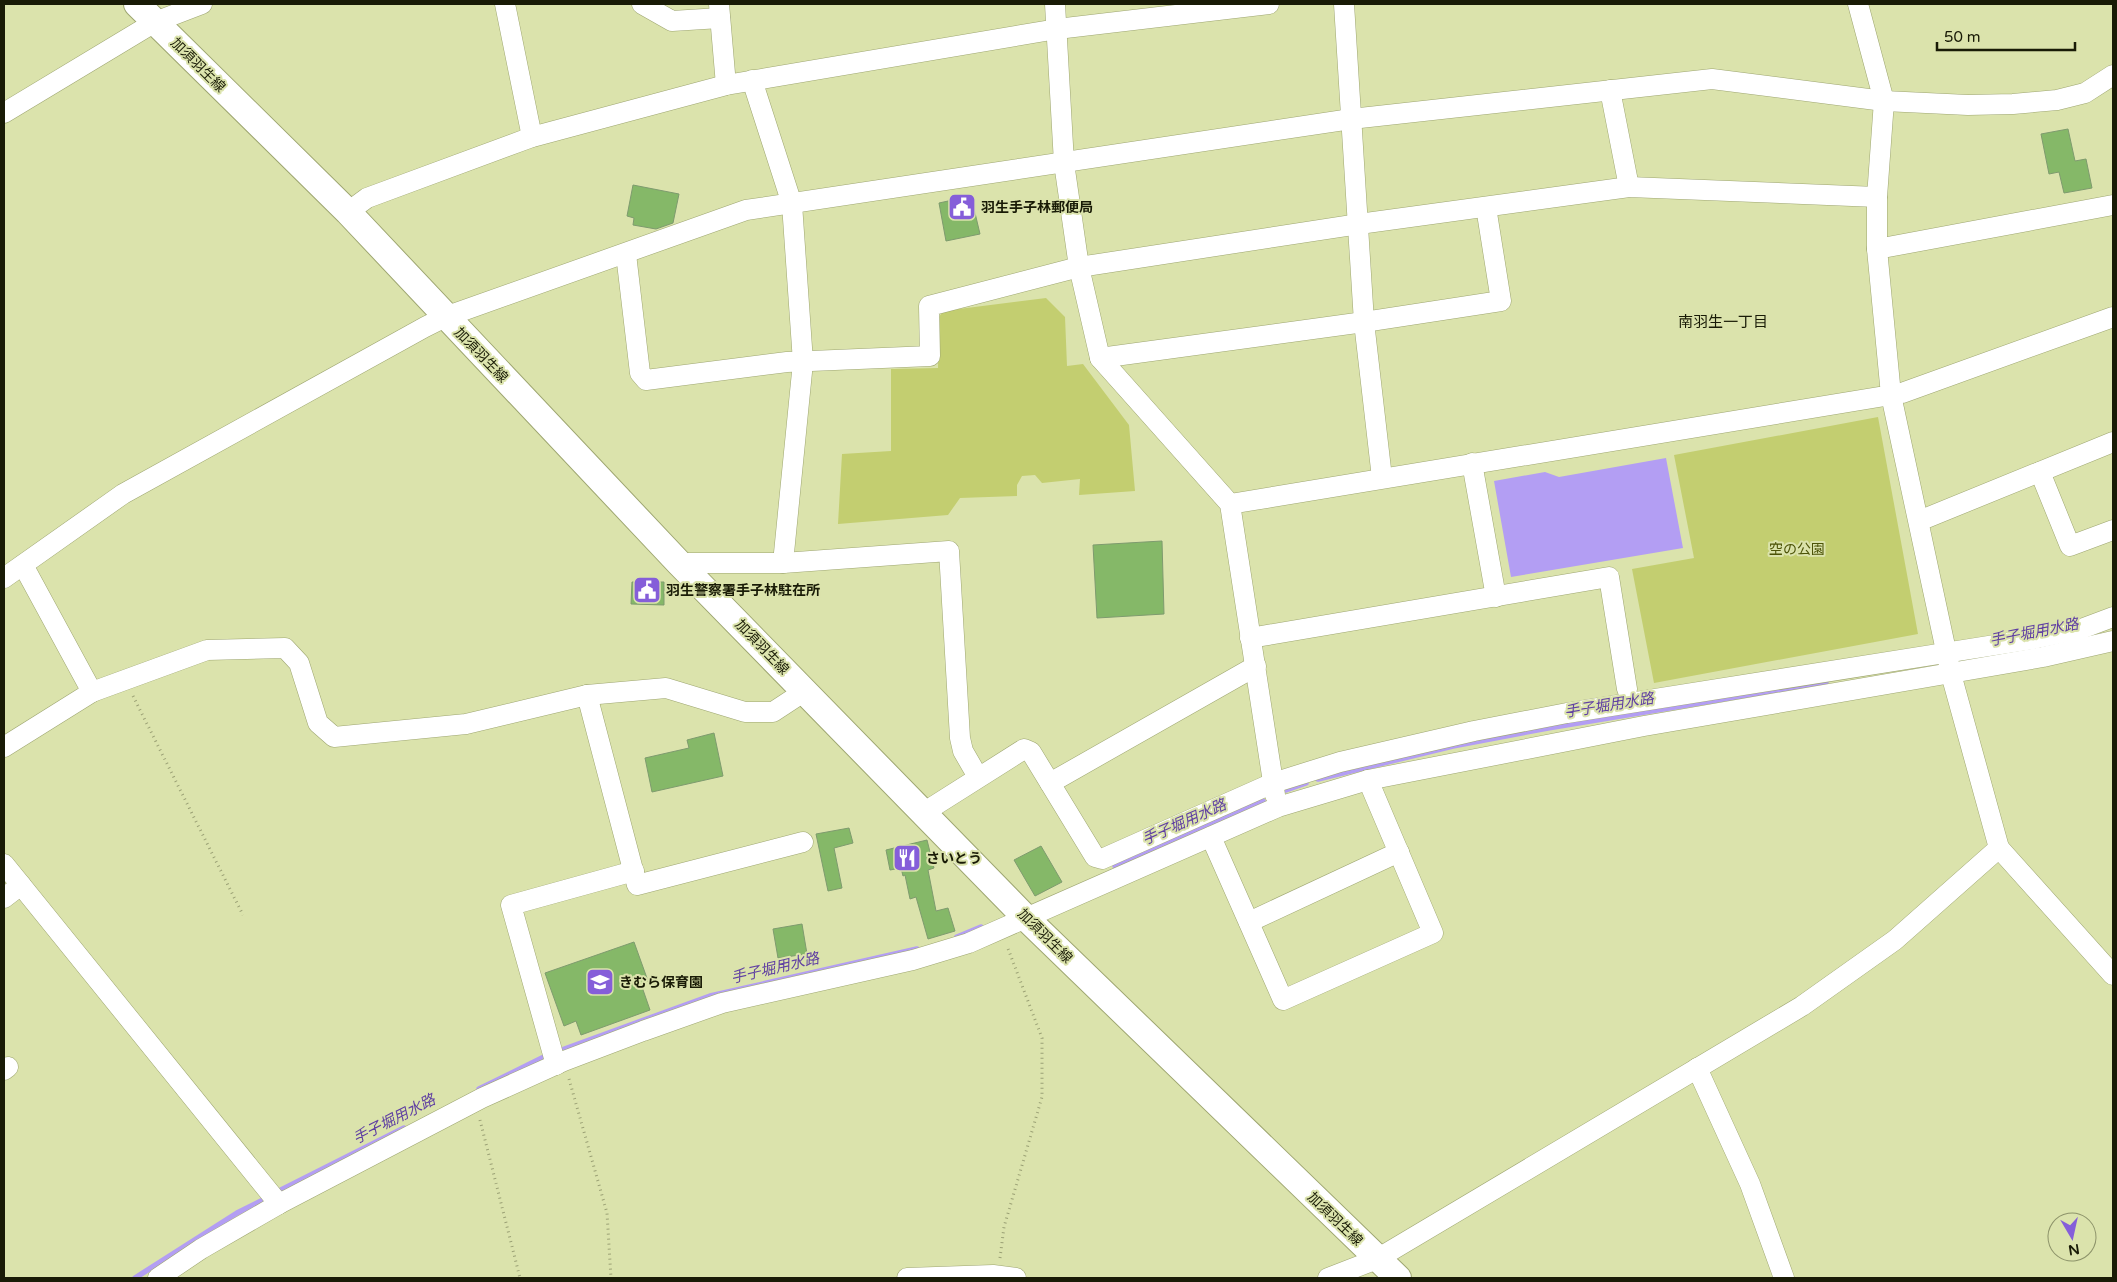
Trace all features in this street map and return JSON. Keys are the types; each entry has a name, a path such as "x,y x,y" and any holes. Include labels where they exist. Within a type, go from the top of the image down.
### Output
{"main road":[{"name":"加須羽生線","path":"138,4 348,212 679,563 1026,918 1376,1259 1398,1278"}],"street":[{"path":"4,114 155,22 202,4"},
{"path":"505,4 532,137"},
{"path":"642,4 672,22 719,11 726,85"},
{"path":"1055,4 1064,163 1078,267 1100,358 1230,504 1256,666 1272,783 1278,806"},
{"path":"348,212 367,198 532,137 726,85 1057,28 1269,4"},
{"path":"1344,4 1364,322 1382,478"},
{"path":"1858,4 1884,101 1877,197 1877,249 1891,395 1948,651 1951,674 1999,848 2113,975"},
{"path":"4,578 123,494 445,317 746,210 1351,119 1712,79 1884,101 1968,105 2057,100 2085,93 2113,75"},
{"path":"752,80 792,204 803,362 783,563"},
{"path":"1610,90 1629,188"},
{"path":"626,254 640,373 646,380 787,362 930,356 929,306 1078,267 1359,224 1629,188 1877,197"},
{"path":"1877,249 2113,205"},
{"path":"1100,358 1364,322 1501,300 1486,207"},
{"path":"1230,504 1902,393 2113,317"},
{"path":"1919,521 2113,442"},
{"path":"1472,463 1496,596"},
{"path":"2040,472 2070,546 2113,530"},
{"path":"679,563 783,563 949,551 960,738 963,751 978,777"},
{"path":"23,565 92,692"},
{"path":"1250,638 1609,578 1627,689"},
{"path":"926,815 934,806 1024,749 1031,752 1094,857 1102,859 1272,783 1322,767 1474,731 1577,712 1948,651 2033,639 2081,629 2113,617"},
{"path":"158,1278 202,1249 279,1204 473,1103 560,1063 722,1004 913,960 969,943 1278,806 1368,780 1644,726 2043,657 2113,641"},
{"path":"4,747 92,692 207,650 285,648 299,663 318,723 334,737 466,724 586,696 666,688 745,712 773,712 805,691"},
{"path":"1050,783 1256,666"},
{"path":"586,696 638,885 803,842"},
{"path":"1211,837 1283,1000 1433,933 1368,780"},
{"path":"1328,1278 1376,1259 1802,1006 1895,940 1999,848"},
{"path":"1248,922 1399,852"},
{"path":"4,864 279,1204"},
{"path":"560,1063 511,905 634,871"},
{"path":"4,898 22,885"},
{"path":"1697,1068 1750,1184 1784,1278"},
{"path":"907,1278 1007,1277"}],"path":[{"path":"125,680 243,915"},
{"path":"1001,929 1042,1038 1042,1097 1004,1227 1007,1277"},
{"path":"560,1063 607,1213 611,1278"},
{"path":"473,1103 481,1125 520,1278"}],"green space":[{"path":"1046,298 1065,317 1067,366 1083,364 1129,425 1135,491 1079,495 1080,479 1042,483 1035,475 1022,476 1017,485 1017,496 960,498 948,515 838,524 842,454 891,451 891,369 938,368 939,317 943,311"},
{"name":"空の公園","path":"1878,417 1918,634 1654,683 1632,569 1694,558 1674,455"}],"shaded area":[{"path":"1666,458 1683,548 1511,577 1494,481 1545,472 1559,477"}],"building":[{"path":"2068,129 2075,161 2086,159 2092,188 2064,193 2059,172 2049,174 2041,134"},
{"path":"633,185 679,194 673,223 656,229 633,225 634,218 627,216"},
{"path":"971,196 980,234 946,241 939,203"},
{"path":"1162,541 1164,614 1097,618 1093,545"},
{"path":"632,582 664,582 664,605 631,604"},
{"path":"714,733 723,776 652,792 645,758 689,748 687,740"},
{"path":"849,828 853,843 834,848 842,888 828,891 816,834"},
{"path":"927,840 934,868 928,870 936,911 948,908 955,931 928,939 916,897 910,899 905,875 903,876 901,868 890,870 886,850"},
{"path":"1041,846 1062,882 1035,896 1014,860"},
{"path":"802,924 807,954 778,958 773,929"},
{"path":"634,942 648,981 641,984 650,1010 581,1035 576,1021 564,1026 545,973"}],"waterway":[{"name":"手子堀用水路","path":"1318,779 1453,746 1548,728 1826,682"},
{"name":"手子堀用水路","path":"1286,790 1306,783"},
{"name":"手子堀用水路","path":"1115,866 1263,801"},
{"name":"手子堀用水路","path":"957,937 981,927"},
{"name":"手子堀用水路","path":"559,1051 710,996 917,949"},
{"name":"手子堀用水路","path":"479,1089 544,1057"},
{"name":"手子堀用水路","path":"281,1190 404,1128"},
{"name":"手子堀用水路","path":"135,1278 237,1213 265,1199"}],"place":[{"name":"羽生手子林郵便局","path":"962,207"},
{"name":"羽生警察署手子林駐在所","path":"647,590"},
{"name":"さいとう","path":"907,858"},
{"name":"きむら保育園","path":"600,982"}],"district":[{"name":"南羽生一丁目","path":"1723,322"}]}
